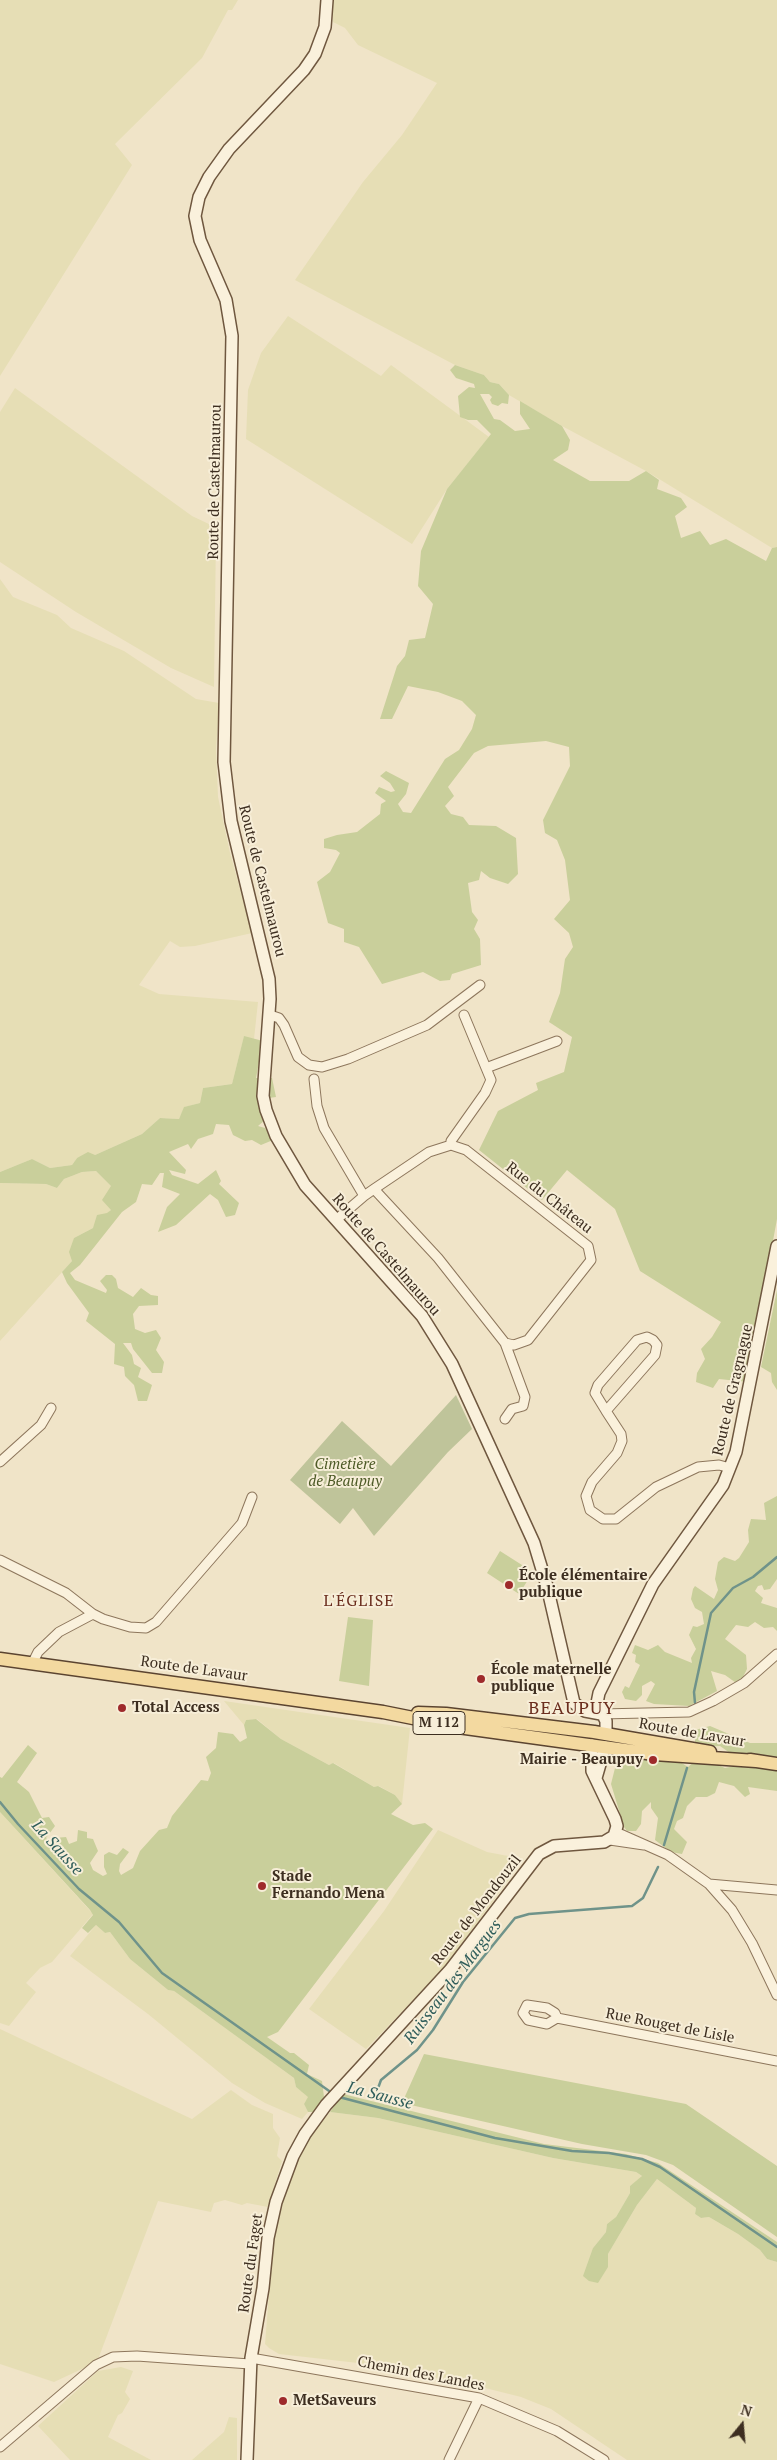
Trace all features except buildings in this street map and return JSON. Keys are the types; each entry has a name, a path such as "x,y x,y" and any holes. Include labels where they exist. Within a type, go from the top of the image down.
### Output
{"main road":[{"name":"Route de Lavaur","path":"0,1659 383,1712 458,1727 599,1740 777,1764"}],"street":[{"name":"Route de Castelmaurou","path":"327,0 325,27 315,54 304,70 229,149 208,177 199,197 195,216 200,240 226,300 232,336 224,762 231,821 270,979 270,1015 264,1096 270,1122 305,1185 422,1316 452,1364 534,1543 547,1586 574,1702 585,1711 601,1714"},
{"path":"270,1015 279,1018 284,1025 298,1058 309,1065 322,1067 348,1059 427,1025 480,985"},
{"path":"336,1220 364,1196 429,1152 451,1145 488,1086 491,1080 464,1015"},
{"path":"486,1068 557,1041"},
{"path":"314,1079 317,1106 324,1128 364,1196"},
{"name":"Rue du Château","path":"451,1145 466,1150 588,1246 590,1253 591,1260 588,1266 528,1340 514,1345 505,1343"},
{"path":"374,1189 438,1258 505,1343 525,1397 523,1406 512,1409 505,1419"},
{"name":"Route de Gragnague","path":"599,1740 601,1714 597,1703 599,1693 653,1584 712,1504 723,1486 730,1468 741,1433 777,1246"},
{"path":"606,1411 655,1355 656,1345 653,1340 647,1337 637,1340 598,1385 595,1393 606,1411 621,1434 622,1441 616,1453 588,1489 586,1504 596,1516 610,1520 616,1519 656,1487 698,1467 719,1465 730,1468"},
{"path":"0,1462 41,1425 52,1408"},
{"path":"0,1560 70,1596 93,1614 114,1623 139,1629 151,1626 242,1524 252,1498"},
{"path":"32,1664 38,1652 59,1632 93,1614"},
{"path":"601,1714 690,1712 713,1701 744,1682 777,1654"},
{"path":"599,1740 596,1778 615,1819 613,1836 647,1845 668,1855 709,1884 732,1910 747,1934 768,1972 777,1995"},
{"name":"Route de Mondouzil","path":"341,2088 450,1970 539,1854 563,1844 613,1836"},
{"path":"709,1884 777,1890"},
{"name":"Rue Rouget de Lisle","path":"557,2018 777,2061"},
{"name":"Route du Faget","path":"247,2460 250,2361 263,2288 268,2238 278,2193 298,2146 326,2105 341,2088"},
{"name":"Chemin des Landes","path":"0,2446 96,2365 113,2357 137,2356 250,2361 479,2398 556,2431 604,2460"},
{"path":"449,2460 479,2398"}],"shaded area":[{"path":"0,0 238,0 232,10 228,10 202,58 115,144 132,165 0,376"},
{"path":"332,0 777,0 777,547 772,548 646,471 509,395 499,384 490,382 484,375 455,365 295,280 363,182 402,135 437,83 358,45 345,28 333,22"},
{"path":"288,316 381,376 391,365 489,437 447,489 412,544 246,439 248,390 261,353"},
{"path":"15,388 192,516 211,525 216,535 214,687 171,668 76,612 0,562 0,412"},
{"path":"0,579 13,597 57,615 71,628 124,651 196,699 219,703 216,749 218,797 230,853 252,933 195,946 180,947 170,941 139,985 159,994 258,1002 254,1039 244,1037 232,1084 203,1088 200,1103 185,1107 179,1119 160,1118 142,1134 95,1155 77,1158 72,1165 50,1168 32,1159 0,1172"},
{"path":"96,1171 111,1186 111,1210 93,1228 74,1238 72,1261 0,1341 0,1183 46,1184 57,1188 64,1179 82,1172"},
{"path":"224,1701 410,1728 402,1804 395,1795 379,1786 374,1787 334,1763 329,1765 281,1739 257,1719 246,1720 244,1725"},
{"path":"0,1812 93,1914 52,1962 40,1968 26,1983 36,1992 9,2026 0,2023"},
{"path":"438,1830 487,1852 524,1859 443,1969 366,2049 309,2009 384,1911"},
{"path":"96,1925 105,1933 110,1932 130,1959 168,1990 174,1991 294,2078 296,2087 309,2097 304,2104 308,2112 302,2119 265,2103 232,2083 148,2014 70,1956"},
{"path":"0,2029 192,2119 231,2090 252,2105 273,2114 273,2128 280,2138 277,2156 282,2161 268,2207 247,2203 242,2205 225,2200 214,2203 211,2212 158,2201 97,2362 54,2382 0,2364"},
{"path":"330,2112 378,2118 553,2158 636,2172 642,2176 641,2179 630,2186 630,2193 616,2217 607,2224 606,2232 593,2248 608,2267 608,2254 637,2205 657,2179 696,2208 695,2214 701,2218 709,2217 738,2234 760,2250 767,2259 777,2262 777,2460 627,2460 551,2409 521,2397 473,2385 358,2363 279,2354 269,2348 265,2344 273,2245 278,2216 298,2160 309,2138"},
{"path":"121,2367 133,2371 125,2392 130,2399 122,2413 118,2415 108,2437 151,2460 70,2460 38,2426 98,2371"},
{"path":"229,2417 237,2418 237,2460 192,2460 224,2432"}],"green space":[{"path":"455,365 484,375 490,382 499,384 509,395 508,404 502,403 498,406 492,404 490,400 492,397 489,394 480,394 494,419 500,420 515,431 530,429 520,414 520,401 562,426 570,440 568,450 553,460 590,481 629,481 646,471 659,480 657,489 681,498 687,507 675,516 681,538 700,531 710,545 726,539 766,561 772,548 777,547 777,1219 747,1382 719,1379 713,1388 696,1382 697,1373 705,1359 701,1349 712,1337 721,1322 640,1271 615,1209 567,1170 542,1200 479,1150 498,1111 538,1090 536,1083 564,1072 572,1037 549,1022 560,993 565,959 573,947 569,933 554,919 570,900 565,860 557,840 545,833 543,820 570,766 569,747 546,741 488,746 474,753 448,787 454,796 445,806 451,814 463,817 469,825 496,826 516,838 518,874 508,884 490,878 481,871 479,880 468,883 472,912 478,920 474,929 480,939 481,965 452,974 450,980 440,981 423,972 382,984 359,947 344,942 344,929 328,923 317,882 330,872 340,853 336,850 324,848 324,839 357,832 380,814 381,804 386,801 375,793 379,787 391,792 395,791 390,783 380,776 386,771 409,783 406,794 398,804 403,812 411,813 445,759 459,750 472,729 476,715 462,701 438,692 408,686 392,719 380,719 397,666 405,656 409,640 425,638 433,604 418,586 421,551 447,489 491,434 477,420 468,420 460,417 458,396 469,387 475,388 474,384 456,378 450,370"},
{"path":"244,1036 263,1041 256,1078 272,1078 276,1097 262,1099 265,1120 258,1126 265,1128 273,1140 261,1145 252,1140 245,1141 233,1135 229,1125 216,1124 213,1134 198,1139 191,1149 188,1144 169,1152 186,1170 185,1174 169,1170 172,1175 198,1184 216,1170 221,1181 219,1184 239,1203 235,1215 226,1217 218,1200 210,1194 176,1225 158,1232 167,1207 180,1194 162,1187 164,1173 160,1173 152,1185 142,1184 136,1202 122,1212 80,1265 70,1273 75,1280 106,1293 107,1290 100,1281 106,1275 112,1275 116,1279 118,1288 133,1297 141,1288 151,1295 158,1296 158,1305 139,1306 133,1314 135,1329 145,1333 156,1330 161,1338 156,1350 164,1362 162,1373 152,1373 133,1349 131,1343 123,1343 132,1355 134,1364 141,1368 138,1377 152,1385 147,1401 138,1401 134,1385 125,1376 124,1367 114,1364 115,1344 86,1321 89,1313 67,1283 62,1272 72,1261 69,1252 74,1238 93,1228 97,1215 111,1210 102,1200 111,1186 96,1171 82,1172 64,1179 57,1188 46,1184 0,1183 0,1172 32,1159 50,1168 72,1165 77,1158 88,1152 95,1155 142,1134 160,1118 179,1119 184,1107 200,1103 203,1088 232,1084"},
{"path":"777,1290 777,1390 772,1382 771,1373 761,1367"},
{"name":"Cimetière de Beaupuy","path":"456,1395 472,1429 448,1452 374,1536 353,1508 340,1524 290,1480 342,1421 391,1466"},
{"path":"777,1496 777,1579 770,1589 764,1590 762,1585 758,1586 755,1591 763,1598 761,1603 777,1608 777,1631 773,1627 764,1628 755,1622 748,1627 736,1625 725,1639 746,1655 747,1669 739,1685 725,1675 711,1671 717,1691 689,1706 654,1704 646,1701 655,1684 651,1681 642,1686 642,1695 636,1701 625,1699 622,1692 625,1686 629,1688 640,1665 635,1662 636,1655 632,1653 635,1645 648,1650 658,1645 665,1652 692,1663 691,1658 696,1649 689,1635 693,1626 697,1627 704,1624 702,1612 695,1608 691,1599 693,1589 695,1586 714,1599 718,1590 715,1579 718,1562 724,1557 735,1561 739,1558 749,1542 748,1530 751,1519 766,1520 764,1503"},
{"path":"500,1551 533,1572 519,1594 487,1573"},
{"path":"348,1617 373,1620 369,1686 339,1681"},
{"name":"Stade Fernando Mena","path":"256,1719 281,1739 329,1765 333,1763 374,1787 378,1786 395,1795 402,1804 391,1814 413,1825 425,1823 433,1829 278,2032 267,2037 290,2053 294,2053 309,2065 307,2074 322,2081 324,2097 314,2112 308,2112 304,2104 308,2097 296,2087 294,2078 174,1991 168,1990 130,1959 110,1932 105,1933 96,1925 88,1933 82,1928 93,1915 90,1910 0,1812 0,1777 2,1778 28,1745 37,1753 17,1782 29,1792 42,1818 49,1817 55,1826 46,1838 51,1844 55,1838 66,1837 69,1844 77,1841 78,1830 87,1832 87,1838 93,1839 98,1851 90,1863 93,1870 103,1876 107,1874 104,1867 104,1855 109,1852 117,1855 123,1848 129,1852 120,1864 119,1871 121,1875 133,1868 140,1851 159,1830 167,1828 172,1816 201,1780 208,1781 211,1773 206,1757 216,1748 218,1732 233,1734 240,1742 247,1738 244,1725 246,1720"},
{"path":"710,1726 750,1743 777,1743 777,1791 748,1787 750,1794 745,1797 734,1786 719,1782 715,1793 707,1797 696,1797 687,1806 683,1818 677,1821 674,1829 687,1842 682,1854 671,1852 655,1840 658,1818 651,1808 651,1802 642,1811 641,1824 636,1831 627,1831 624,1827 611,1784 616,1764 613,1755 677,1760 688,1767 695,1761 713,1763 725,1768 740,1765 743,1754 730,1753 720,1746 704,1747 695,1742 695,1730"},
{"path":"424,2054 686,2104 777,2166 777,2237 673,2165 646,2155 582,2144 402,2103"},
{"path":"343,2094 544,2144 626,2154 658,2163 777,2242 777,2262 767,2259 760,2250 738,2234 709,2217 701,2218 695,2214 696,2208 657,2179 637,2205 608,2254 608,2267 598,2283 589,2281 583,2276 593,2248 606,2232 607,2224 616,2217 630,2193 630,2186 642,2176 636,2172 553,2158 378,2118 330,2112"}],"waterway":[{"name":"Ruisseau des Margues","path":"695,1703 694,1692 711,1613 733,1588 753,1577 777,1557"},
{"name":"Ruisseau des Margues","path":"664,1845 687,1768"},
{"name":"La Sausse","path":"0,1802 79,1889 119,1922 162,1973 332,2093"},
{"name":"Ruisseau des Margues","path":"377,2091 381,2080 417,2050 433,2030 463,1982 515,1918 529,1914 632,1906 643,1898 658,1867"},
{"name":"La Sausse","path":"339,2097 495,2138 572,2151 609,2153 642,2159 660,2167 777,2247"}],"place":[{"name":"École élémentaire publique","path":"509,1585"},
{"name":"École maternelle publique","path":"481,1679"},
{"name":"Total Access","path":"122,1708"},
{"name":"Mairie - Beaupuy","path":"653,1760"},
{"name":"Stade Fernando Mena","path":"262,1886"},
{"name":"MetSaveurs","path":"283,2401"}],"district":[{"name":"L'ÉGLISE","path":"359,1601"},
{"name":"BEAUPUY","path":"572,1709"}]}
